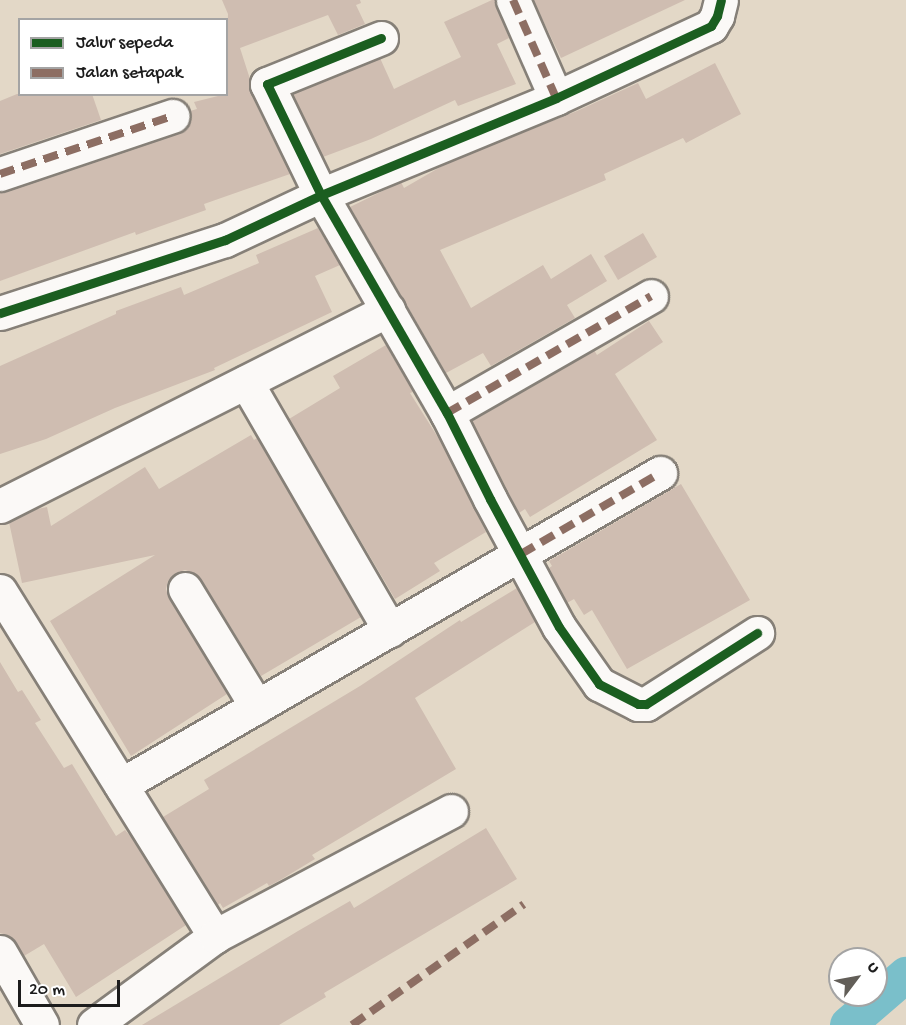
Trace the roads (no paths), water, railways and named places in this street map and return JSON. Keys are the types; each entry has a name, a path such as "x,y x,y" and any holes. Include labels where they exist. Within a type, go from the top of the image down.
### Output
{"street":[{"path":"513,0 556,98"},
{"path":"0,313 225,240 321,195 556,98 711,26 717,16 721,0"},
{"path":"381,38 267,84 321,195 447,413 489,499 559,627 599,684 638,704 646,704 756,633"},
{"path":"0,174 172,116"},
{"path":"447,413 651,296"},
{"path":"0,506 388,310"},
{"path":"246,382 390,630"},
{"path":"121,785 660,473"},
{"path":"185,589 257,707"},
{"path":"0,591 215,936"},
{"path":"94,1025 215,936 451,812"},
{"path":"0,952 42,1025"}],"waterway":[{"path":"848,1025 906,975"}]}
